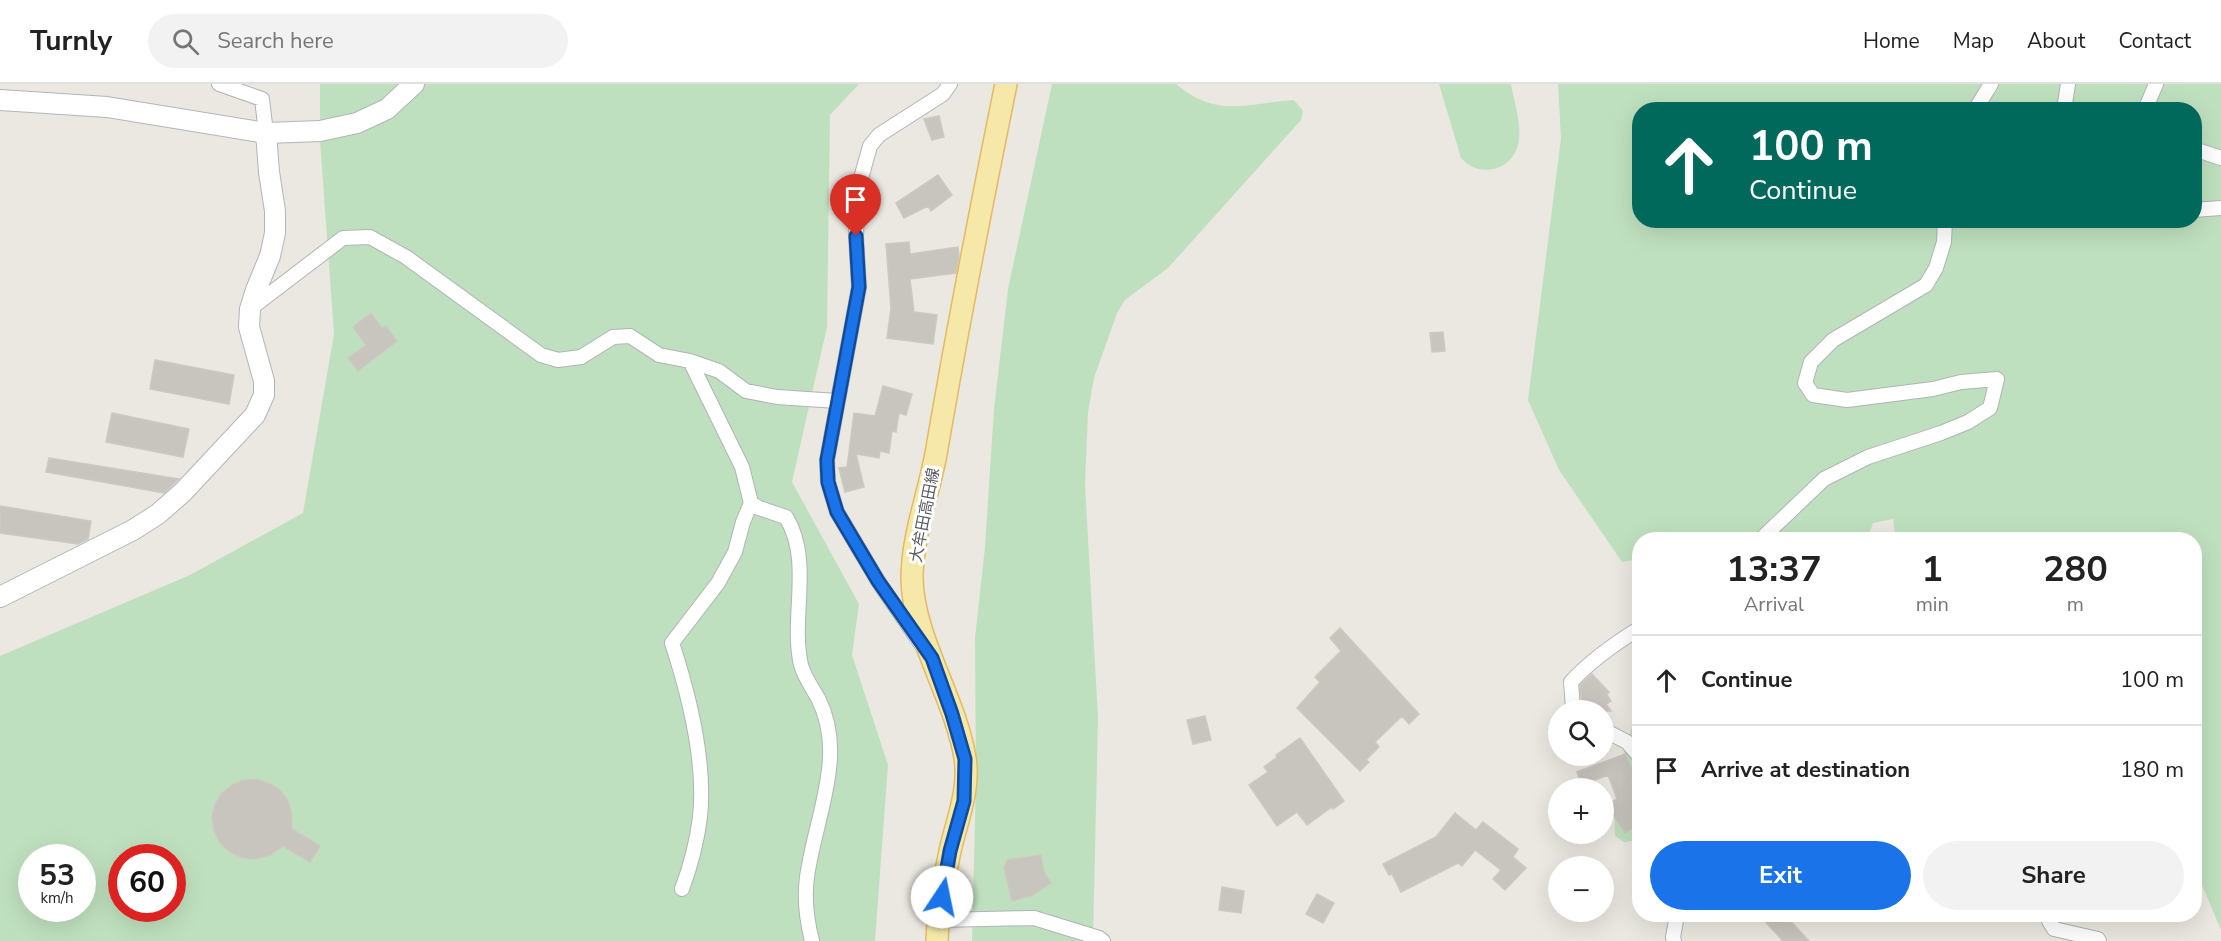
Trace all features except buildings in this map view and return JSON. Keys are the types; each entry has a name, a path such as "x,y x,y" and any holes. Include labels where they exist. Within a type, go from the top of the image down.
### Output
{"main road":[{"name":"大牟田高田線","path":"937,931 950,851 964,801 965,759 918,617 912,580 915,550 935,458 1006,84"}],"street":[{"path":"0,597 134,530 158,514 183,492 255,415 264,395 264,381 249,327 250,309 255,290 270,256 275,233 275,211 262,99 219,84"},
{"path":"0,100 107,107 266,133 320,131 357,123 387,109 414,84"},
{"path":"932,658 878,581 837,512 828,482 827,460 859,287 856,236 858,189 870,146 879,135 943,94 950,84"},
{"path":"1980,102 1991,84"},
{"path":"2065,102 2068,84"},
{"path":"2149,102 2156,84"},
{"path":"2202,152 2221,158"},
{"path":"2202,209 2221,208"},
{"path":"1769,532 1824,480 1868,457 1968,422 1989,408 1997,379 1961,382 1933,389 1847,400 1813,395 1805,383 1811,362 1833,340 1926,285 1936,268 1944,228"},
{"path":"250,309 343,238 370,237 406,257 541,355 558,360 581,357 613,337 630,336 659,355 690,361 719,372 746,391 777,397 837,401"},
{"path":"682,889 692,863 700,816 699,762 685,683 672,643 723,573 735,552 742,522 751,503 742,467 690,361"},
{"path":"751,503 786,517 792,526 800,562 797,626 801,667 821,704 830,732 829,769 806,879 807,921 812,941"},
{"path":"1572,700 1571,682 1604,650 1632,633"},
{"path":"1614,735 1632,747"},
{"path":"937,931 1034,918 1103,941"},
{"path":"1674,941 1676,922"},
{"path":"2050,922 2054,929 2099,941"}],"green space":[{"path":"320,84 859,84 830,115 827,327 792,482 859,604 852,655 888,765 875,941 0,941 0,656 190,575 303,513 334,334 320,141"},
{"path":"1052,84 1176,84 1205,102 1219,105 1233,106 1294,100 1303,111 1301,120 1168,268 1125,300 1117,313 1094,378 1088,412 1085,485 1098,718 1093,941 972,941 976,779 975,638 985,547 994,409 1008,289"},
{"path":"1439,84 1511,84 1518,119 1519,139 1511,158 1496,168 1487,170 1469,165 1461,158"},
{"path":"1558,84 2221,84 2221,930 2202,885 2202,532 1895,532 1893,519 1873,523 1870,532 1632,532 1632,560 1622,562 1559,470 1528,400 1561,138"},
{"path":"1632,728 1632,841 1624,842 1615,836 1615,819 1618,786"}],"route":[{"path":"856,236 859,287 827,460 828,482 837,512 878,581 910,630 932,658 965,759 964,801 950,851 942,897"}]}
